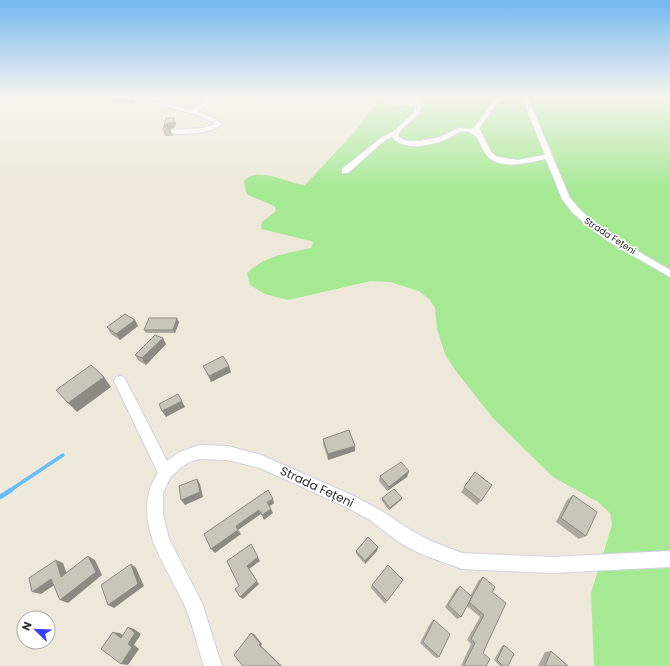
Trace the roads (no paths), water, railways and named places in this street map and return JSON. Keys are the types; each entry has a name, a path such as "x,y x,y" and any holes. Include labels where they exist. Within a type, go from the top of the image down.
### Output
{"street":[{"path":"170,132 208,129"},
{"path":"345,171 383,139 399,129"},
{"path":"476,129 491,157 514,162 548,157"},
{"name":"Strada Fețeni","path":"537,129 566,199 582,218 670,274"},
{"path":"396,132 395,137 398,141 414,144 448,136 457,130 468,130 477,133"},
{"path":"120,381 165,473"},
{"name":"Strada Fețeni","path":"213,666 193,603 180,575 162,543 157,528 154,504 156,493 165,473 174,464 185,457 199,452 216,451 243,456 261,462 321,488 369,512 406,537 420,544 462,561 552,565 670,559"}],"waterway":[{"path":"9,491 63,455"},
{"path":"0,497 11,490"}]}
